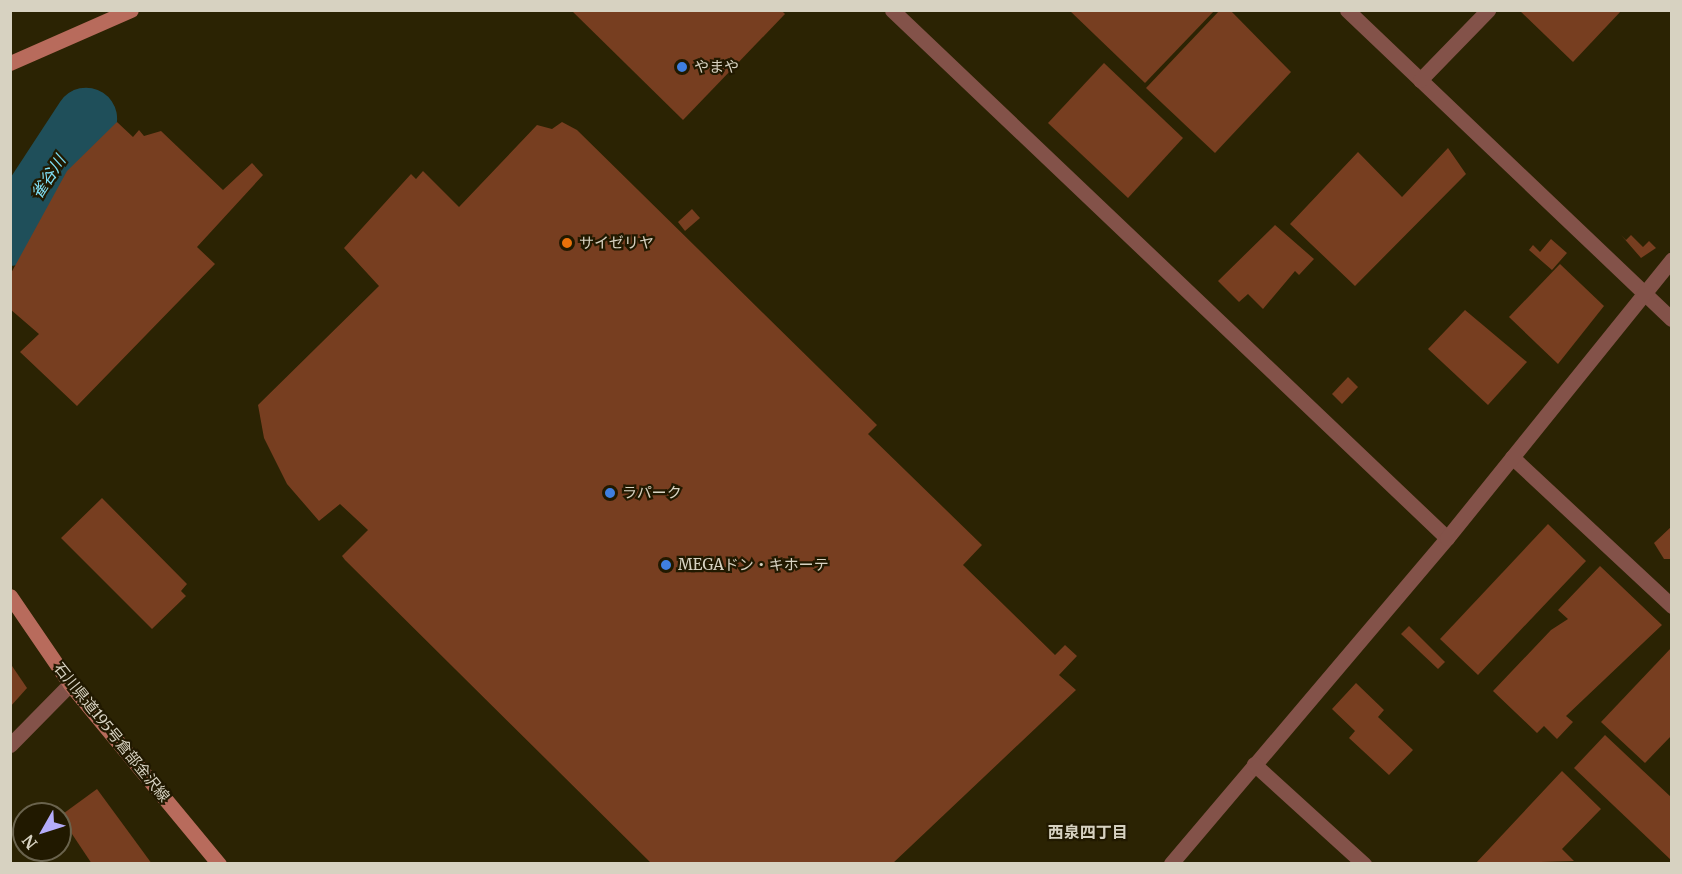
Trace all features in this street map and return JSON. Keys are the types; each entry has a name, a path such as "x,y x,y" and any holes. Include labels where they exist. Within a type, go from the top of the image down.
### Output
{"main road":[{"path":"10,63 130,10"},
{"name":"石川県道195号倉部金沢線","path":"10,596 69,684 219,864"}],"street":[{"path":"892,10 1447,538"},
{"path":"1347,10 1671,319"},
{"path":"1420,80 1488,10"},
{"path":"1171,864 1447,538 1671,259"},
{"path":"1512,457 1671,606"},
{"path":"10,745 69,684"},
{"path":"1254,764 1364,864"}],"building":[{"name":"やまや","path":"571,10 781,10 785,14 683,120"},
{"path":"1069,10 1215,10 1145,83"},
{"path":"1220,10 1230,10 1291,72 1215,153 1146,88"},
{"path":"1519,10 1622,10 1573,62"},
{"path":"1104,63 1183,138 1128,198 1048,123"},
{"path":"117,122 133,137 139,130 144,136 161,131 223,190 252,163 263,175 197,247 215,264 77,406 20,352 39,334 10,309 10,275 67,171"},
{"name":"ラパーク","path":"562,122 577,130 877,425 868,434 982,545 963,565 1055,655 1065,645 1077,656 1059,675 1076,690 892,864 652,864 345,560 342,556 368,530 340,504 319,521 287,484 264,438 258,405 379,286 344,248 411,174 416,179 423,171 459,207 537,125 552,129"},
{"path":"1448,148 1466,174 1355,286 1290,224 1358,152 1402,197"},
{"path":"692,209 700,218 685,231 678,222"},
{"path":"1275,225 1314,259 1299,275 1295,271 1263,309 1248,294 1239,302 1218,281"},
{"path":"1621,235 1626,240 1631,235 1643,247 1649,241 1656,248 1641,258"},
{"path":"1551,239 1567,253 1552,270 1529,250 1533,245 1540,252"},
{"path":"1560,264 1604,306 1558,364 1509,317"},
{"path":"1465,310 1527,362 1488,405 1428,349"},
{"path":"1348,377 1358,387 1342,404 1332,394"},
{"path":"102,498 187,584 181,591 186,596 152,629 61,538"},
{"path":"1548,524 1586,561 1478,675 1440,639"},
{"path":"1672,526 1672,559 1664,559 1654,543"},
{"path":"1600,566 1662,625 1566,716 1573,722 1557,739 1544,726 1537,733 1493,691 1551,630 1568,619 1558,610"},
{"path":"1409,626 1445,662 1438,669 1401,634"},
{"path":"1672,647 1672,735 1645,763 1601,722"},
{"path":"10,663 27,688 10,707"},
{"path":"1356,683 1384,710 1378,717 1413,750 1389,775 1349,738 1355,731 1332,709"},
{"path":"1605,735 1672,798 1672,861 1574,768"},
{"path":"1562,771 1601,809 1562,849 1574,861 1475,864"},
{"path":"97,789 152,864 92,864 72,834 72,807"}],"waterway":[{"name":"雀谷川","path":"10,235 86,119"}],"place":[{"name":"やまや","path":"682,67"},
{"name":"サイゼリヤ","path":"567,243"},
{"name":"ラパーク","path":"610,493"},
{"name":"MEGAドン・キホーテ","path":"666,565"}],"district":[{"name":"西泉四丁目","path":"1088,832"}]}
